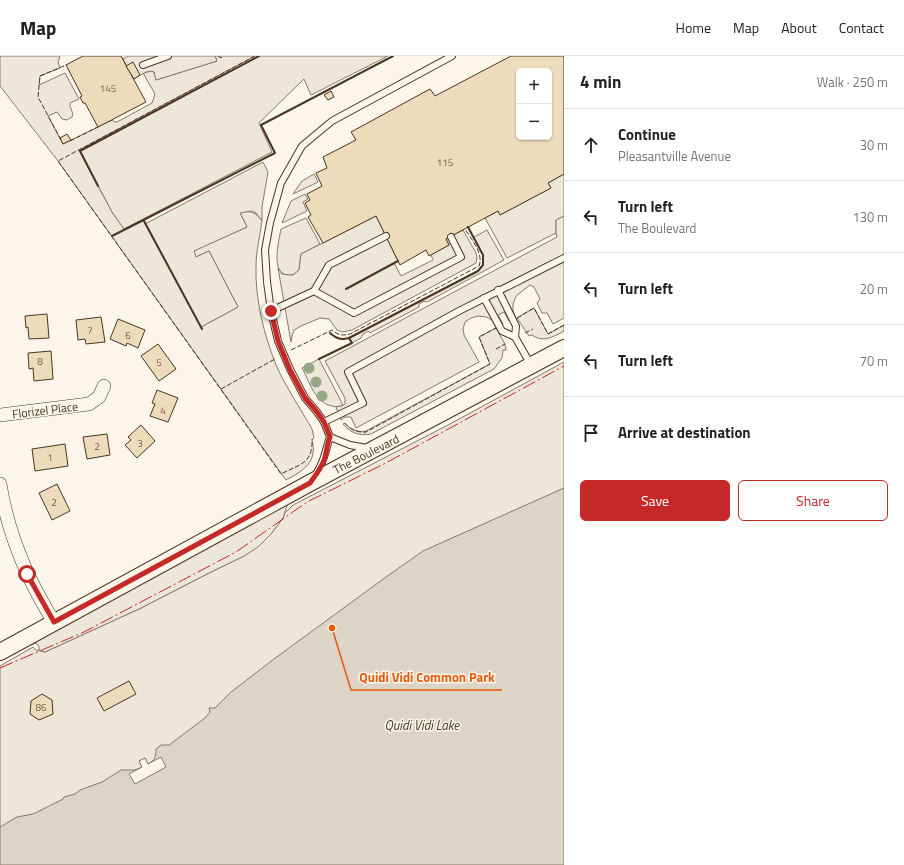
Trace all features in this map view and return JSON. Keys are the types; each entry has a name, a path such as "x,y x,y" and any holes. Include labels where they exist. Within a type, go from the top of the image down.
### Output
{"street":[{"name":"The Boulevard","path":"0,652 310,483 386,444 564,348"},
{"name":"Florizel Place","path":"0,415 89,404 99,397 104,386"},
{"path":"0,484 3,503 16,546 27,574 54,622"}],"lane":[{"path":"143,65 168,56"},
{"path":"310,483 318,472 325,458 326,446 330,437 324,422 305,398 290,370 278,341 271,311 265,250 281,183 302,146 332,121 452,56"},
{"path":"271,311 314,291 329,265 386,236"},
{"path":"314,291 354,313 461,257 451,237"},
{"path":"324,422 363,403 348,372 498,290 564,258"},
{"path":"498,290 516,326 515,338"},
{"path":"484,298 502,331 515,338 531,366"},
{"path":"330,437 350,445 366,448 386,444"}],"shaded area":[{"path":"0,56 60,56 58,62 60,68 40,76 39,85 65,73 79,99 70,103 73,114 72,117 67,120 62,119 57,112 48,116 63,144 112,120 117,122 152,103 155,94 143,73 154,72 156,80 217,61 215,56 255,56 79,150 112,212 125,230 144,220 201,327 238,307 209,251 196,257 193,251 247,227 240,213 252,212 262,221 256,266 257,291 261,317 276,365 312,429 314,438 312,440 313,454 311,460 308,465 298,473 286,480 58,161 0,86"},
{"path":"128,56 215,56 217,61 156,80 154,72 152,71 146,72 134,79 123,59"},
{"path":"259,56 388,56 311,95 304,79 259,123 272,152 124,229 112,212 80,151"},
{"path":"263,162 268,172 262,207 262,221 256,213 251,211 240,213 247,227 194,251 196,257 209,251 238,307 201,327 145,224"},
{"path":"314,174 318,182 293,194 302,181"},
{"path":"564,174 564,216 556,220 556,233 507,258 485,218 498,211 500,215 551,188 548,183"},
{"path":"305,194 308,199 303,202 307,211 282,223 291,201"},
{"path":"376,216 398,261 394,263 401,276 433,260 431,255 449,245 446,239 463,230 476,253 476,263 352,330 342,332 337,330 329,319 320,318 294,330 291,342 278,268 282,274 293,275 299,270 301,254"},
{"path":"564,216 564,318 553,324 547,313 542,313 537,303 540,299 534,287 530,285 516,296 513,304 513,311 516,318 509,321 504,312 498,315 503,324 496,328 492,320 486,317 478,316 465,322 463,329 464,335 479,362 356,428 351,417 345,417 341,420 336,407 345,404 345,398 325,361 557,237 556,220"},
{"path":"306,218 320,244 301,254 299,270 297,272 292,275 282,273 277,263 281,229"},
{"path":"487,230 504,260 427,302 424,301 419,304 419,307 370,333 368,331 363,334 361,338 352,343 349,338 478,271 483,265 483,255 474,237"},
{"path":"534,308 548,334 564,325 564,331 544,339 540,339 532,335 529,336 517,318"},
{"path":"496,328 505,344 506,350 503,350 502,358 494,369 371,434 363,435 356,433 349,430 343,424 345,423 351,429 357,431 366,431 490,364 479,337"},
{"path":"319,359 343,405 336,407 326,404 321,401 313,391 302,368"},
{"name":"Quidi Vidi Lake","path":"564,362 564,865 0,865 0,666 33,647 36,650 45,652 141,608 244,556 271,534 285,513 293,505 448,425"},
{"path":"291,494 283,518 271,534 258,547 244,556 141,608 45,652 39,650 36,643 31,645 26,638"}],"water":[{"name":"Quidi Vidi Lake","path":"564,488 564,865 0,865 0,827 17,817 33,814 63,799 64,797 75,794 80,790 102,782 121,770 135,770 142,767 139,761 145,758 148,764 154,760 156,749 161,745 169,745 205,718 210,712 209,708 215,708 231,692 274,659 423,551"}],"pier":[{"path":"161,757 166,767 135,784 129,774 142,767 139,761 145,758 148,764"}],"building":[{"path":"83,56 121,56 146,102 98,127 85,103 83,103 80,97 82,96 66,65"},
{"path":"511,56 564,56 564,174 548,183 551,188 500,215 498,211 446,239 449,245 429,256 426,250 400,265 376,216 323,243 308,217 311,215 305,203 310,200 307,194 322,186 316,173 327,168 323,157 356,140 351,132 430,89 435,96"},
{"path":"133,62 140,75 134,79 126,66"},
{"path":"331,91 334,97 328,100 324,95"},
{"path":"67,134 71,140 63,144 60,138"},
{"path":"47,314 49,338 29,339 25,316"},
{"path":"101,317 105,342 86,344 85,339 78,340 76,320"},
{"path":"118,319 145,330 138,348 127,343 126,346 110,339"},
{"path":"158,344 176,369 159,381 141,356"},
{"path":"51,351 53,379 34,381 33,368 29,369 28,353"},
{"path":"157,390 178,398 168,422 150,416 155,404 152,403"},
{"path":"141,425 155,441 137,458 125,445 131,440 128,437"},
{"path":"107,434 110,455 87,459 83,437"},
{"path":"65,444 68,466 35,471 32,449"},
{"path":"57,484 70,511 52,520 39,493"},
{"path":"129,681 136,694 104,711 97,698"},
{"path":"42,694 52,700 53,714 39,720 30,714 31,701"}],"fence":[{"path":"218,56 221,58 223,56"},
{"path":"255,56 58,161 281,474 299,465 308,458 312,447 312,439"},
{"path":"61,140 38,97 40,76 66,65"},
{"path":"70,141 98,127"},
{"path":"291,350 332,330 340,335 350,334 479,266 480,256 465,229"},
{"path":"517,318 534,308 548,334 564,325"},
{"path":"345,423 354,430 366,432 490,364 479,337 496,328"},
{"path":"525,333 533,329"},
{"path":"496,349 505,344"},
{"path":"221,389 275,359"}],"wall":[{"path":"98,186 80,151 259,56"},
{"path":"112,236 275,153 261,125 393,56"},
{"path":"144,221 202,329"},
{"path":"330,333 335,337 344,339 349,338 478,271 483,265 483,255 468,227"},
{"path":"346,289 398,261"},
{"path":"319,359 352,343 349,338"}],"power":[{"path":"0,668 84,632 236,552 307,502 384,464 564,366"}],"place":[{"name":"Quidi Vidi Common Park","path":"332,628"}],"route":[{"path":"27,574 54,622 310,483 318,472 325,458 326,446 330,437 324,422 305,398 290,370 278,341 271,311"}]}
